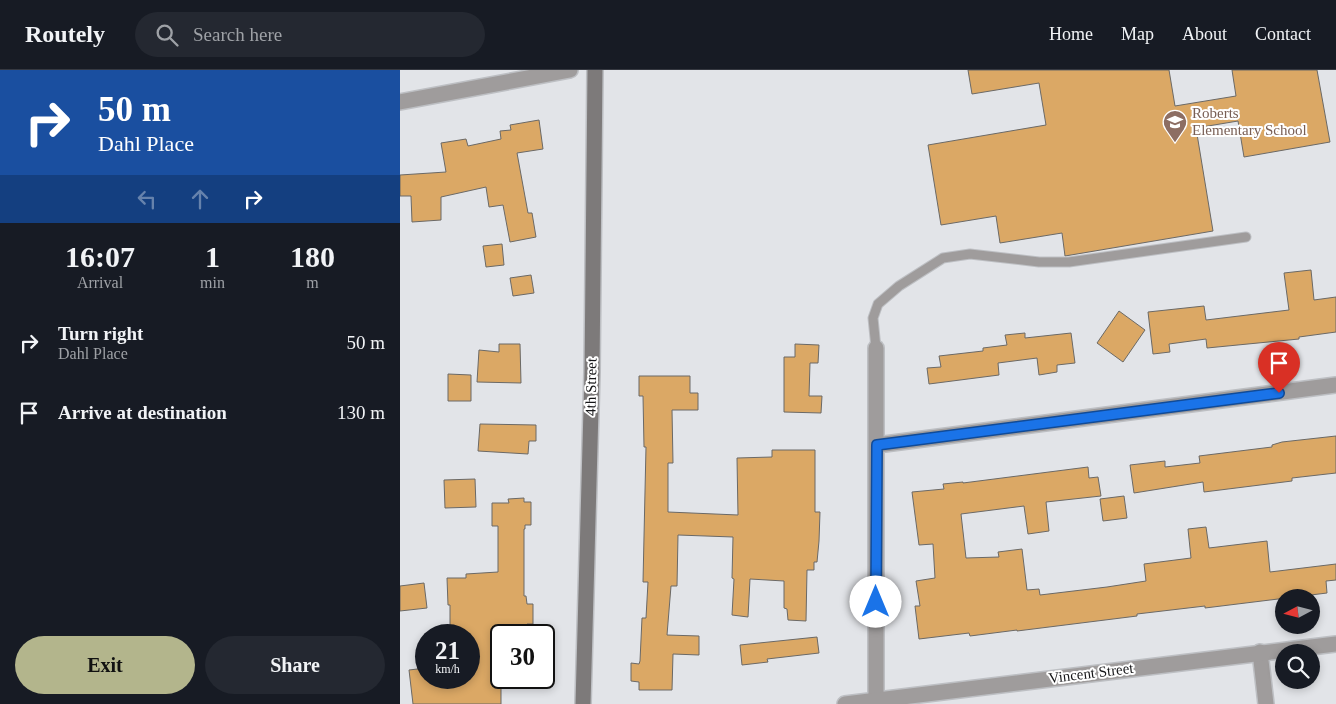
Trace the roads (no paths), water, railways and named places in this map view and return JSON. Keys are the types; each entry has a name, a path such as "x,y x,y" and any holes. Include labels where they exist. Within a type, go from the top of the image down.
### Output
{"street":[{"path":"400,102 570,70"},
{"name":"4th Street","path":"583,704 592,372 595,70"},
{"path":"876,348 876,700"},
{"path":"877,445 1336,385"},
{"name":"Vincent Street","path":"855,703 1336,644"},
{"path":"1260,652 1266,704"}],"lane":[{"path":"876,348 873,318 878,304 899,286 943,258 970,254 1039,262 1069,262 1246,236"}],"place":[{"name":"Roberts Elementary School","path":"1175,143"}]}
